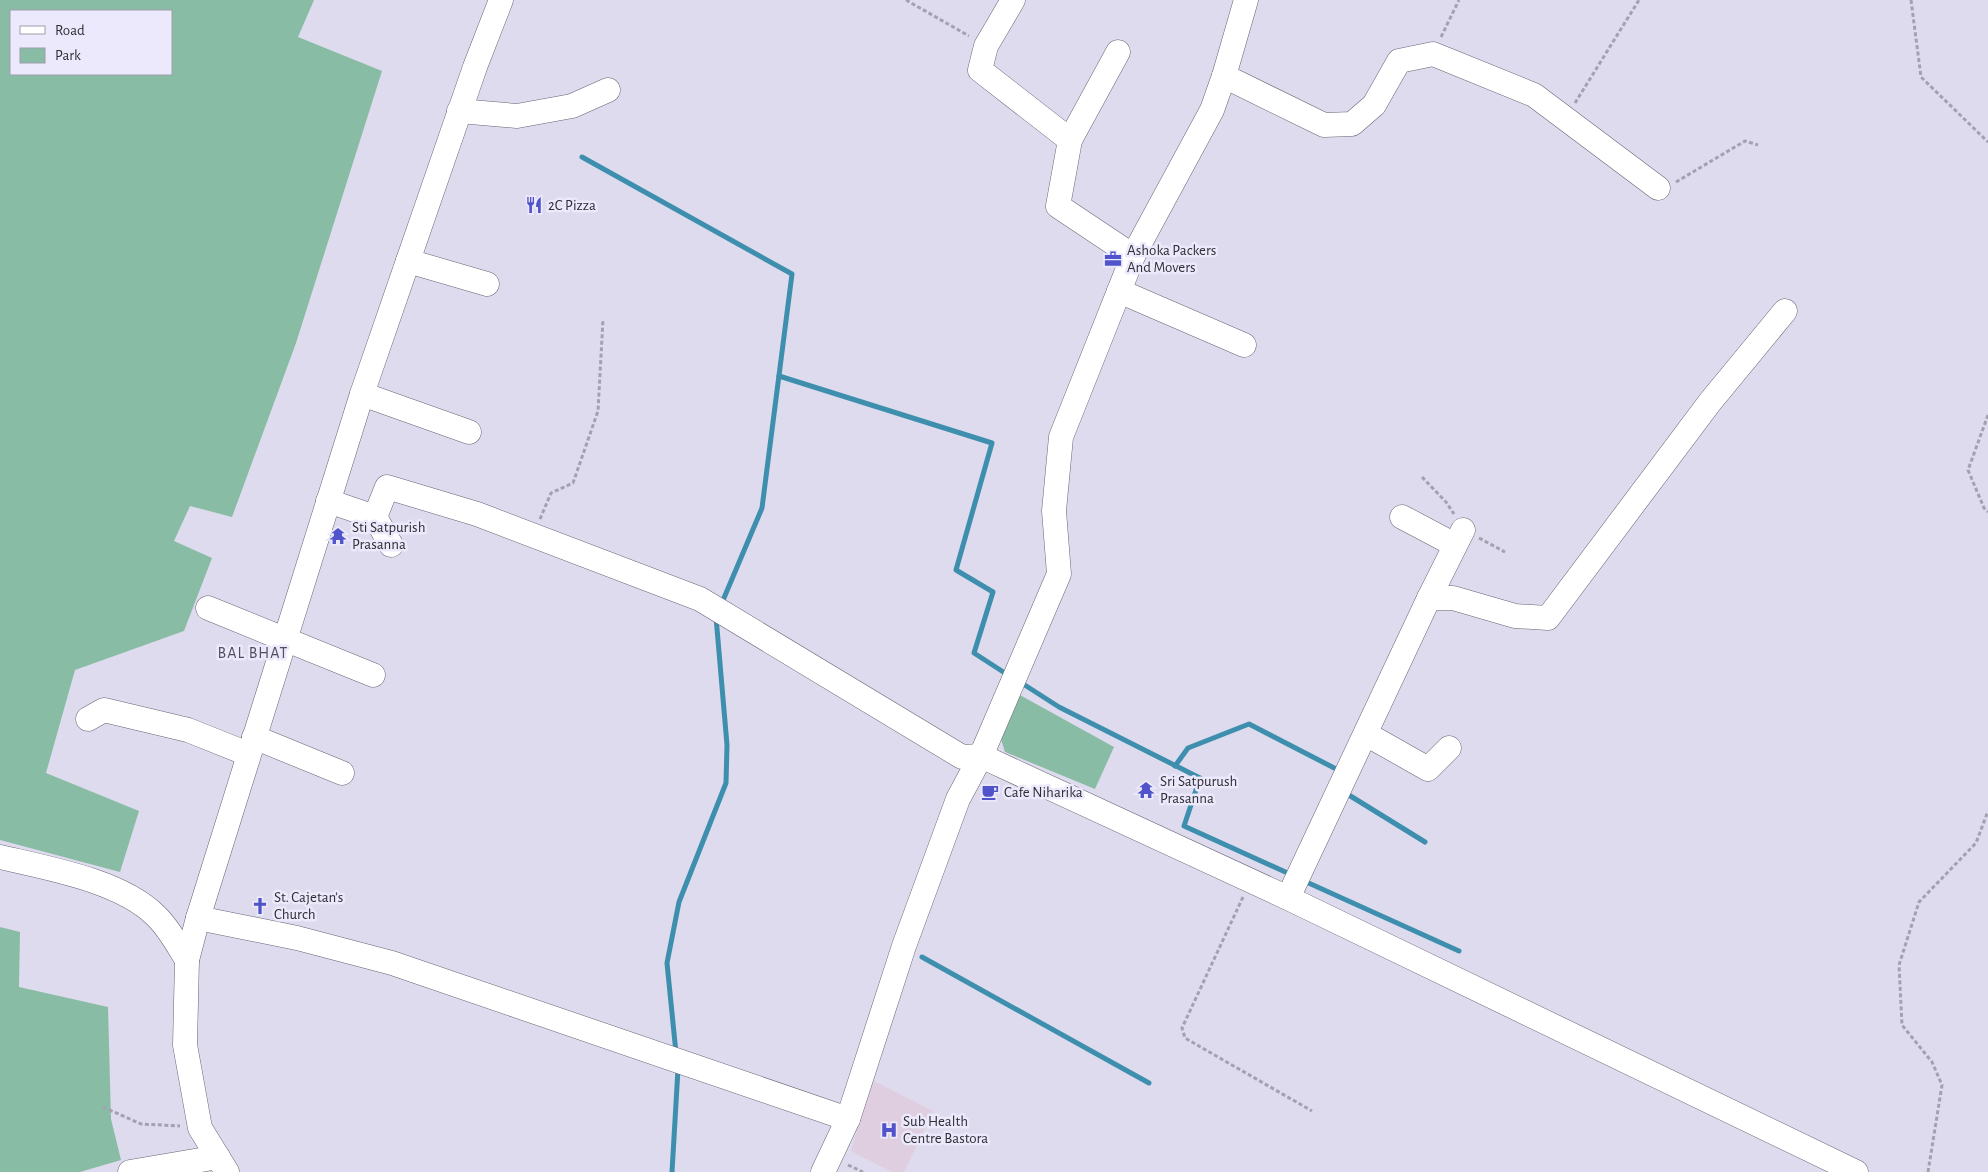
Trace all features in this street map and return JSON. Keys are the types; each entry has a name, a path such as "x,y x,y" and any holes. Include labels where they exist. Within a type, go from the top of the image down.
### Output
{"street":[{"path":"130,1172 222,1164 200,1128 184,1045 187,960 198,918 362,394 460,111 501,0"},
{"path":"1012,0 986,46 980,70 1070,140"},
{"path":"823,1172 848,1119 904,946 958,799 981,756 1059,574 1054,511 1061,437 1133,256 1212,110 1246,0"},
{"path":"1118,52 1070,140 1058,206 1133,256"},
{"path":"1224,76 1324,126 1352,124 1374,105 1399,61 1433,54 1534,95 1658,188"},
{"path":"460,111 517,116 572,106 608,90"},
{"path":"408,261 487,284"},
{"path":"1119,291 1244,345"},
{"path":"1429,598 1453,598 1515,616 1548,618 1710,402 1786,311"},
{"path":"362,394 469,432"},
{"path":"375,517 387,487 477,514 700,600 962,757 981,756 1288,898 1856,1172"},
{"path":"328,500 375,517 391,544"},
{"path":"1288,898 1459,537 1402,517"},
{"path":"208,608 286,638 373,675"},
{"path":"88,719 104,710 252,745 342,773"},
{"path":"1366,734 1428,769 1450,748"},
{"path":"0,857 57,870 132,896 157,916 187,960"},
{"path":"198,918 297,938 392,963 848,1119"}],"path":[{"path":"906,0 986,46"},
{"path":"1433,54 1459,0"},
{"path":"1565,118 1639,0"},
{"path":"1911,0 1921,78 1988,142"},
{"path":"1658,188 1671,185 1745,141 1758,145"},
{"path":"533,535 551,493 573,483 598,411 603,319"},
{"path":"1988,415 1968,470 1984,508 1988,512"},
{"path":"1422,477 1446,502 1459,537 1505,552"},
{"path":"1928,1172 1942,1085 1932,1062 1902,1025 1899,965 1919,902 1976,843 1988,811"},
{"path":"1250,881 1182,1028 1185,1038 1312,1111"},
{"path":"104,1107 141,1124 200,1128"}],"shaded area":[{"path":"872,1080 933,1111 904,1172 892,1172 851,1151"}],"green space":[{"path":"0,0 314,0 298,37 382,71 296,343 232,517 190,506 174,541 212,558 184,631 75,670 46,773 139,811 120,872 0,840"},
{"path":"1018,694 1114,747 1095,789 1005,752 1000,736"},
{"path":"0,927 20,932 19,987 108,1007 111,1119 121,1160 80,1172 0,1172"}],"waterway":[{"path":"582,157 792,274 762,508 721,605"},
{"path":"779,376 992,443 956,570 993,592 974,653 1008,675"},
{"path":"676,1053 667,963 679,902 726,783 727,745 716,617"},
{"path":"1020,682 1059,707 1200,778 1184,826 1292,875"},
{"path":"1175,766 1188,748 1249,724 1340,771"},
{"path":"1344,792 1425,842"},
{"path":"1302,880 1459,951"},
{"path":"922,957 1149,1083"},
{"path":"672,1172 678,1069"}],"place":[{"name":"2C Pizza","path":"534,205"},
{"name":"Ashoka Packers And Movers","path":"1113,259"},
{"name":"Sti Satpurish Prasanna","path":"338,536"},
{"name":"Sri Satpurush Prasanna","path":"1146,790"},
{"name":"Cafe Niharika","path":"990,792"},
{"name":"St. Cajetan’s Church","path":"260,906"},
{"name":"Sub Health Centre Bastora","path":"889,1130"}],"district":[{"name":"BAL BHAT","path":"253,653"}]}
